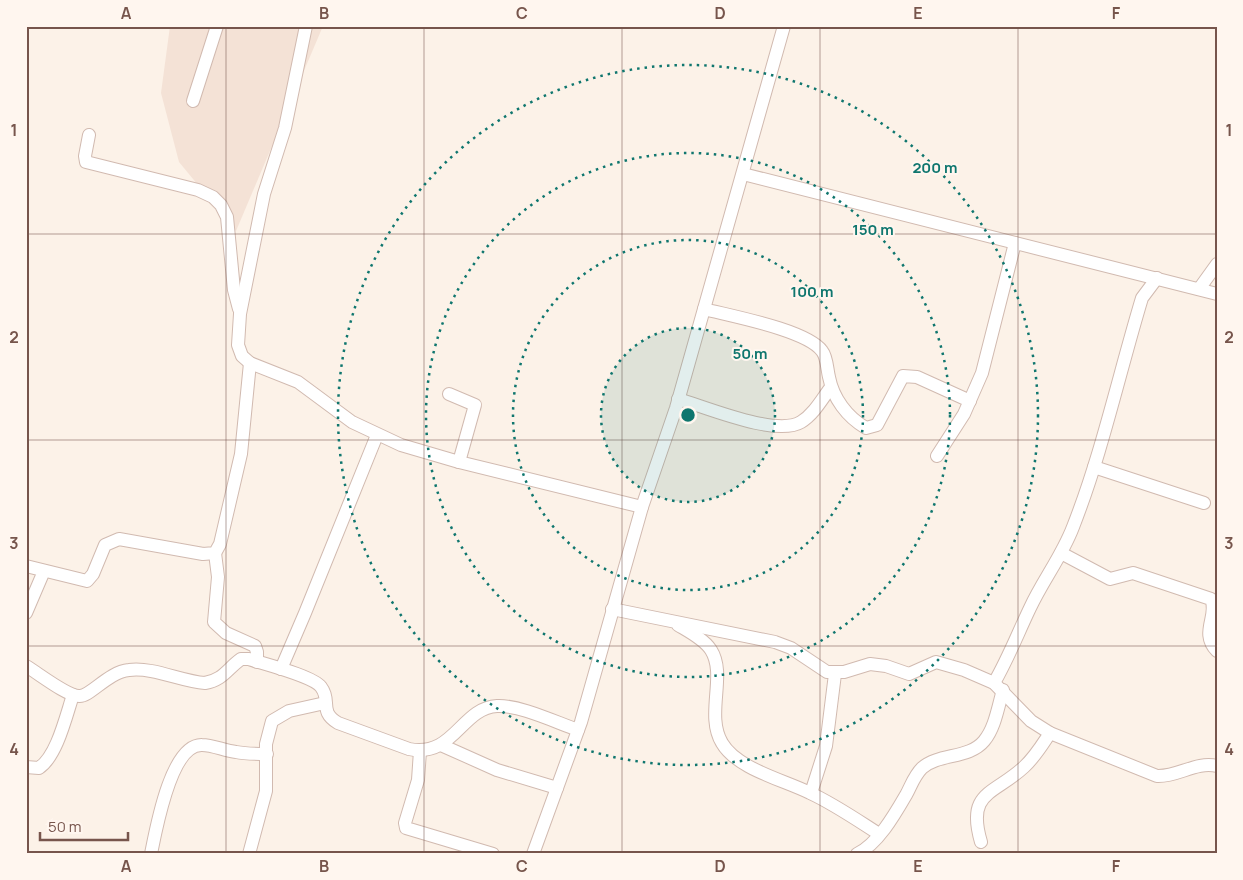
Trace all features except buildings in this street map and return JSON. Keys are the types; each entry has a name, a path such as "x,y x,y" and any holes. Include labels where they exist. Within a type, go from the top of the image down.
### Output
{"street":[{"path":"193,101 217,26"},
{"path":"306,26 285,128 264,194 240,314 238,345 242,356 250,362 308,388 352,422 401,445 459,462 642,507"},
{"path":"533,854 578,730 642,507 678,399 784,26"},
{"path":"89,135 85,156 86,162 198,190 213,197 221,205 230,232 233,280 240,314"},
{"path":"743,174 1217,294"},
{"path":"937,456 970,401 982,373 1015,243"},
{"path":"1199,289 1217,264"},
{"path":"857,854 865,850 879,834 899,806 920,770 928,763 973,750 983,742 990,732 998,687 1006,663 1031,605 1061,553 1072,529 1094,467 1142,298 1157,278"},
{"path":"704,309 768,326 814,343 823,352 831,387 844,409 866,428 877,425 903,376 917,377 970,401"},
{"path":"250,362 241,454 220,544 215,553 218,577 214,622 226,633 255,646 258,652 257,662"},
{"path":"678,399 764,424 783,427 800,423 812,413 831,387"},
{"path":"448,394 475,405 459,462"},
{"path":"281,669 377,435"},
{"path":"1094,467 1204,503"},
{"path":"26,566 87,581 93,574 105,545 119,539 203,554 215,553"},
{"path":"1061,553 1110,579 1133,573 1211,599 1213,604 1209,630 1210,642 1217,651"},
{"path":"26,613 44,571"},
{"path":"612,609 775,642 791,648 820,669 835,674 870,664 886,666 909,674 936,662 946,663 998,687 1031,721 1050,733 1158,776 1174,776 1203,765 1217,766"},
{"path":"672,620 702,640 711,650 715,662 716,729 722,743 731,755 752,767 811,793 879,834"},
{"path":"26,666 73,695 85,695 106,678 131,669 205,682 215,681 225,676 241,659 257,662 315,682 325,694 326,711 330,718 338,723 408,750 429,751 441,745 479,712 498,706 513,708 578,730"},
{"path":"811,793 826,746 835,674"},
{"path":"26,767 39,768 46,764 52,754 73,695"},
{"path":"249,854 266,791 268,731 272,721 289,711 325,703"},
{"path":"981,842 975,822 977,808 984,796 1025,766 1050,733"},
{"path":"151,854 167,792 182,754 193,746 203,745 236,752 267,754"},
{"path":"441,745 497,770 557,788"},
{"path":"420,751 418,780 405,823 406,828 493,854"}],"shaded area":[{"path":"170,26 323,26 236,231 179,162 161,93"}]}
